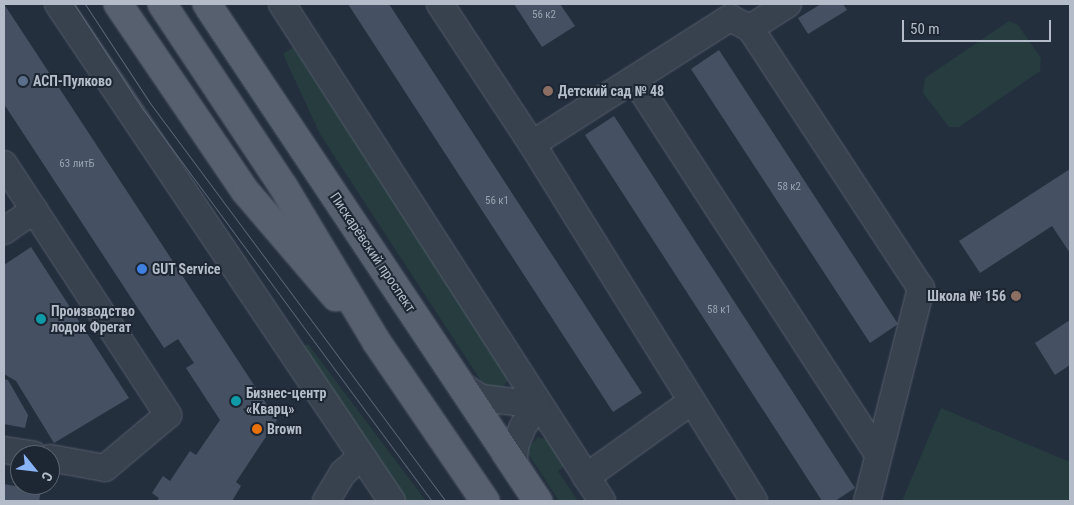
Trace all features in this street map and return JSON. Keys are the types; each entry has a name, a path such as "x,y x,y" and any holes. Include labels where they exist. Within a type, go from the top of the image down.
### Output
{"main road":[{"path":"118,4 246,192 292,249 376,341"},
{"path":"162,4 283,186 376,341 485,501"},
{"name":"Пискарёвский проспект","path":"206,4 464,387 538,501"}],"street":[{"path":"58,4 146,138 392,501"},
{"path":"282,4 602,501"},
{"path":"440,4 532,144 754,501"},
{"path":"532,144 730,18 767,13 921,288 867,501"},
{"path":"635,80 878,454"},
{"path":"4,164 168,415 105,468 60,460"},
{"path":"4,231 34,210"},
{"path":"464,387 481,398 539,405"},
{"path":"586,477 692,401"},
{"path":"514,464 515,446 524,426 539,405"},
{"path":"326,501 343,473 362,456"}],"green space":[{"path":"1009,21 1018,25 1041,58 1040,71 959,127 949,127 923,93 925,78"},
{"path":"293,47 507,374 507,382 501,389 485,387 320,134 283,54"},
{"path":"308,344 426,501 403,501 302,347"},
{"path":"941,408 1070,462 1070,501 902,501"},
{"path":"538,437 550,441 566,465 558,471 578,501 559,501 529,455 528,448"}],"building":[{"path":"4,4 277,420 236,482 241,486 232,501 157,501 159,498 152,493 163,476 170,481 190,451 196,455 220,420 186,368 194,363 178,339 164,348 4,104"},
{"path":"348,4 389,4 642,393 613,412"},
{"path":"514,4 560,4 575,26 542,47"},
{"path":"821,4 843,4 847,10 808,34 798,18"},
{"path":"719,50 898,324 870,343 691,69"},
{"path":"614,116 855,488 835,501 822,501 585,135"},
{"path":"1070,169 1070,253 1052,226 980,273 959,241"},
{"name":"Производство лодок Фрегат","path":"31,247 129,398 54,443 16,381 4,374 4,265"},
{"path":"1070,320 1070,365 1055,375 1035,343"},
{"path":"4,379 8,380 28,415 25,428 4,424"},
{"path":"4,484 10,485 10,495 40,495 39,501 4,501"}],"tram line":[{"path":"74,4 142,108 432,501"},
{"path":"85,4 150,103 446,501"}],"place":[{"name":"АСП-Пулково","path":"23,81"},
{"name":"Детский сад № 48","path":"548,91"},
{"name":"GUT Service","path":"142,269"},
{"name":"Школа № 156","path":"1016,296"},
{"name":"Производство лодок Фрегат","path":"41,319"},
{"name":"Бизнес-центр «Кварц»","path":"236,401"},
{"name":"Brown","path":"257,429"}]}
